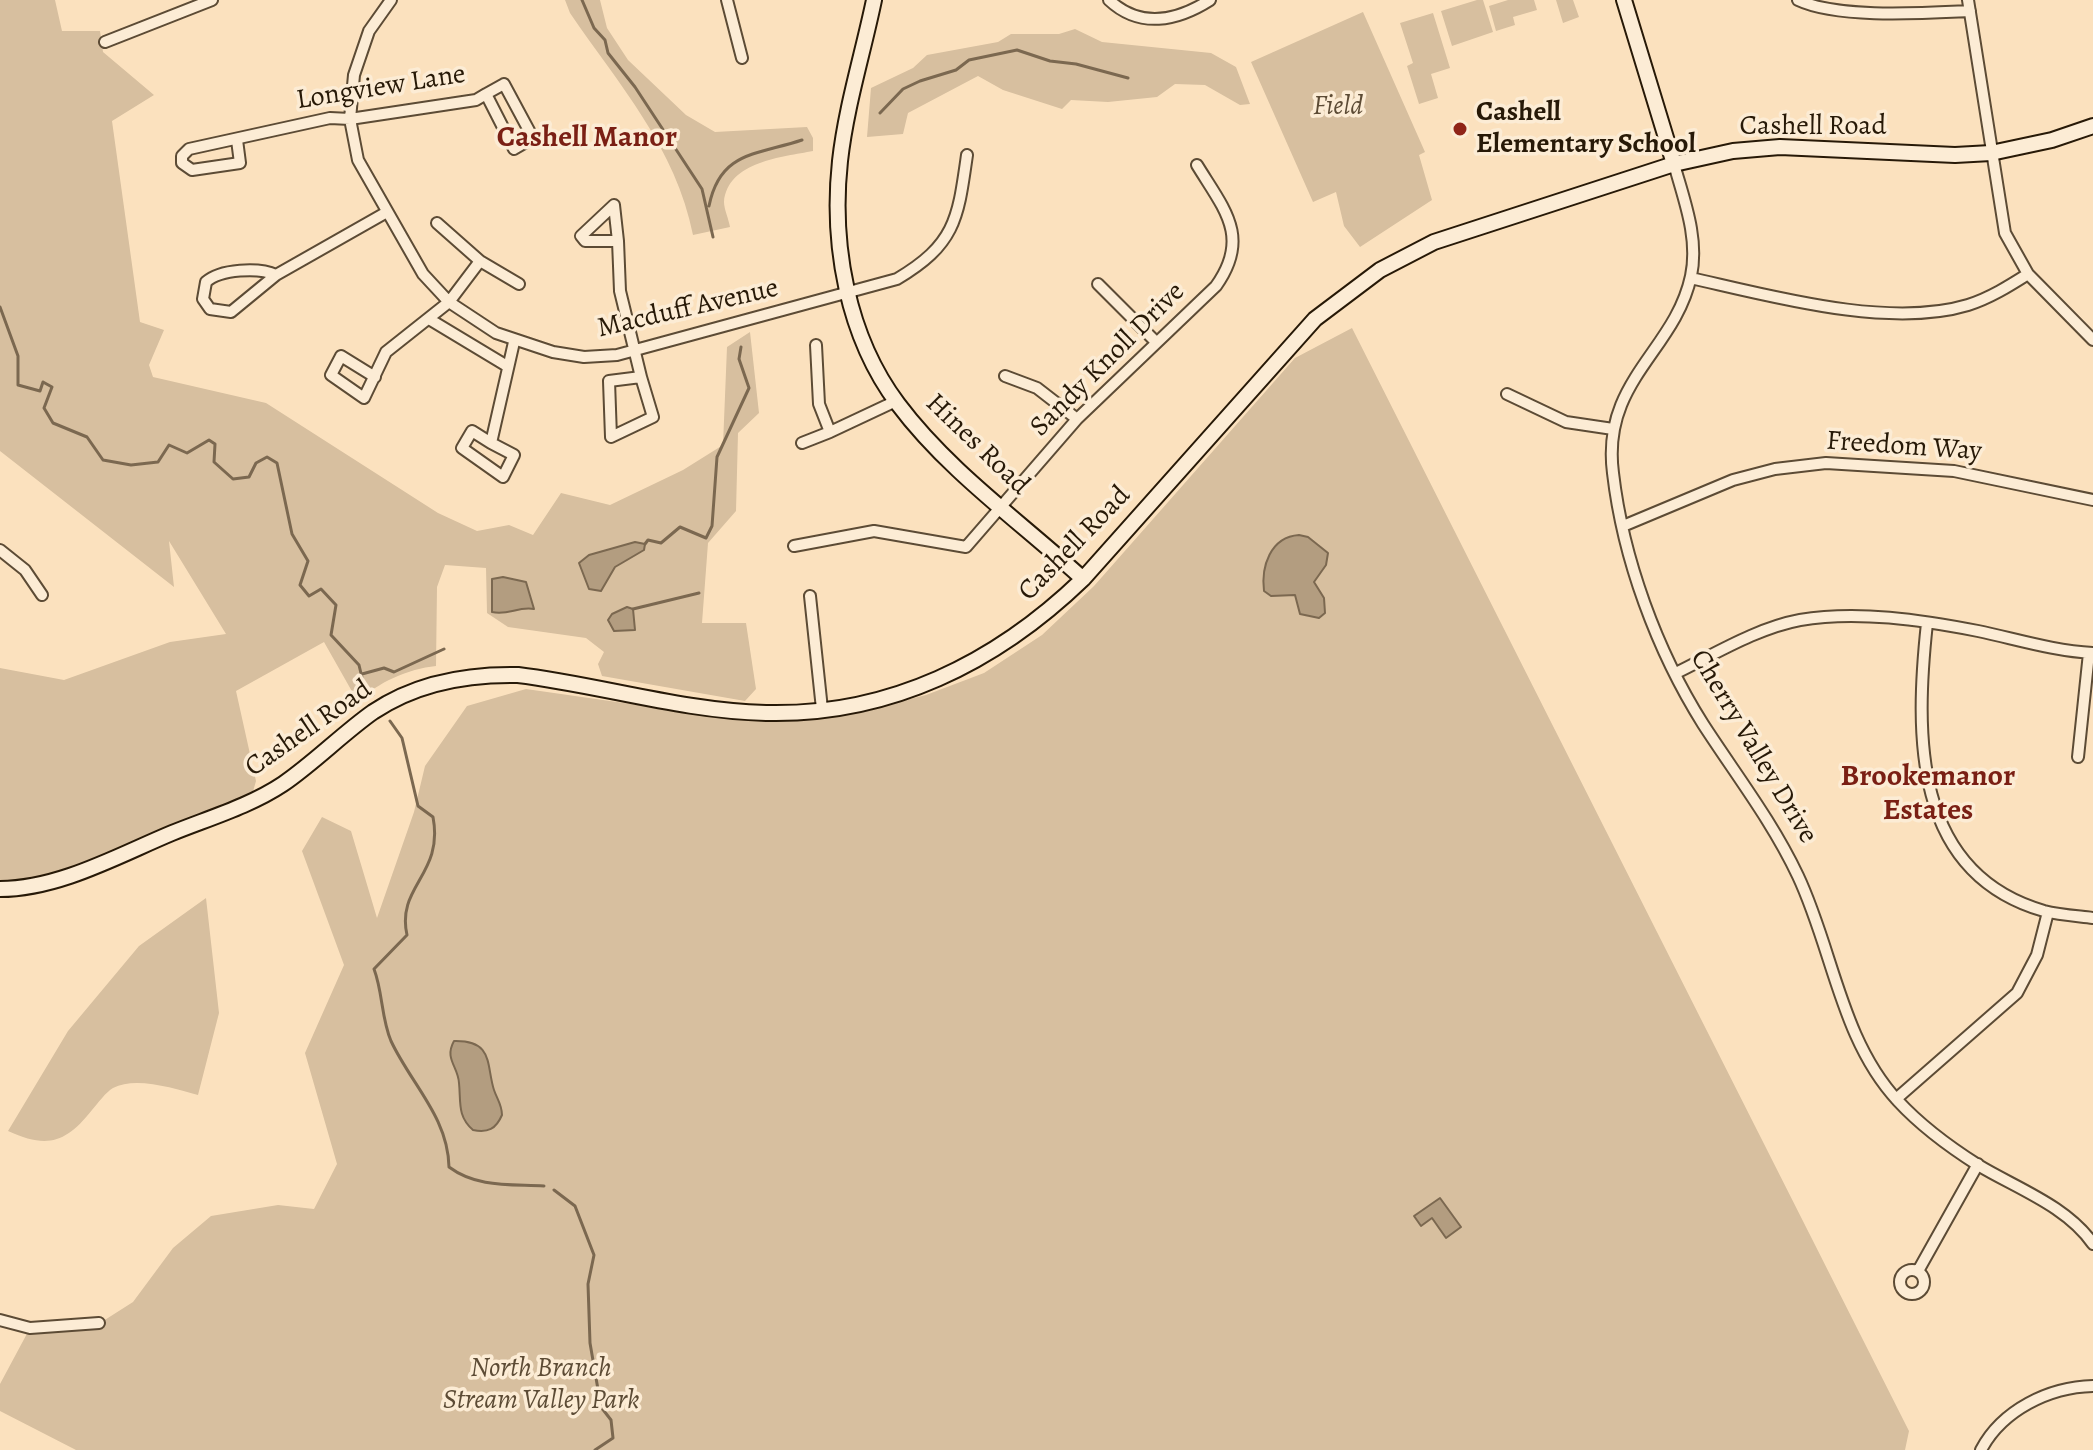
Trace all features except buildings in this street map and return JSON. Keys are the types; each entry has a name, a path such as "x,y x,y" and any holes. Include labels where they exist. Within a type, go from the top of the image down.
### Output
{"street":[{"path":"105,42 211,0"},
{"path":"727,0 742,58"},
{"name":"Hines Road","path":"874,0 840,160 837,224 848,294 864,342 896,401 930,441 1083,579"},
{"path":"1109,0 1138,18 1154,20 1178,17 1210,0"},
{"name":"Cherry Valley Drive","path":"1624,0 1674,164 1692,235 1691,278 1674,316 1627,389 1613,429 1612,472 1623,526 1646,604 1676,673 1704,726 1785,849 1810,904 1855,1035 1879,1078 1924,1128 2060,1212 2093,1244"},
{"path":"1798,0 1818,7 1905,13 1969,5 2005,233 2028,274 2093,340"},
{"name":"Macduff Avenue","path":"383,2 358,58 350,119 358,160 423,274 449,302 514,342 584,357 637,351 897,279 932,255 958,217 967,155"},
{"name":"Longview Lane","path":"237,140 240,163 192,170 182,163 182,156 189,149 330,118 350,119 476,100 486,94 504,84 533,138 514,149 486,94"},
{"name":"Cashell Road","path":"0,889 63,877 250,802 282,784 380,708 440,683 488,674 518,675 731,710 767,713 822,709 895,696 991,654 1046,615 1083,579 1315,319 1380,270 1434,242 1674,164 1733,151 1780,147 1918,155 1991,153 2052,140 2093,126"},
{"name":"Sandy Knoll Drive","path":"794,546 874,531 966,547 1004,508 1077,419 1155,341 1216,286 1233,254 1229,217 1197,165"},
{"path":"276,275 263,271 216,275 206,282 203,299 210,309 231,312 276,275 387,212"},
{"path":"437,223 480,261 519,284"},
{"path":"618,241 620,291 653,417 611,437 609,381 641,377"},
{"path":"375,377 386,352 449,302 480,261"},
{"path":"1691,278 1816,306 1923,312 1971,304 2028,274"},
{"path":"1098,284 1155,341"},
{"path":"429,319 507,366"},
{"path":"491,443 514,342"},
{"path":"816,345 819,404 830,432"},
{"path":"1005,376 1037,388 1077,419"},
{"path":"1507,394 1566,422 1613,429"},
{"path":"802,443 896,401"},
{"path":"472,431 491,443 514,455 503,477 462,448 472,431"},
{"name":"Freedom Way","path":"1623,526 1733,480 1775,469 1826,463 1954,471 2093,500"},
{"path":"0,550 25,570 42,595"},
{"path":"810,596 822,709"},
{"path":"1676,673 1755,635 1798,620 1844,617 1927,623 2091,653 2078,757"},
{"path":"1927,623 1920,722 1927,780 1938,820 1955,850 1981,878 2005,895 2048,912 2093,918"},
{"path":"1896,1099 2017,993 2037,955 2048,912"},
{"path":"1918,1271 1978,1164"},
{"path":"0,1320 30,1328 99,1323"},
{"path":"1981,1450 2010,1416 2032,1401 2054,1392 2093,1386"}],"green space":[{"path":"0,0 55,0 62,31 100,31 103,52 154,95 112,121 140,322 164,330 149,365 153,377 266,403 438,513 477,531 509,525 533,535 561,493 610,505 683,470 723,445 727,347 750,332 759,413 738,433 736,511 708,543 702,623 746,623 756,689 745,701 602,676 598,664 604,652 586,638 508,627 487,613 486,568 445,565 437,587 436,666 394,678 358,702 324,642 236,691 256,781 250,802 63,877 0,889 0,668 64,680 170,642 226,634 169,541 174,587 0,451"},
{"path":"565,0 600,0 607,28 628,60 686,115 715,132 807,127 813,138 813,151 773,159 746,169 728,188 724,202 730,227 693,235 685,203 660,146 644,118 570,13"},
{"path":"1483,0 1493,32 1452,46 1441,11"},
{"path":"1508,0 1534,0 1537,10 1513,17 1515,25 1496,31 1489,6"},
{"path":"1556,0 1573,0 1579,17 1563,23"},
{"name":"Field","path":"1363,12 1425,152 1419,155 1432,200 1360,247 1344,226 1336,192 1313,202 1251,62"},
{"path":"1433,13 1450,68 1431,74 1438,98 1419,104 1407,66 1413,63 1400,23"},
{"path":"1075,29 1102,42 1211,53 1236,67 1250,104 1240,105 1205,85 1175,84 1157,97 1108,102 1071,100 1062,109 1003,90 978,76 908,113 903,134 867,137 871,88 913,68 927,55 998,42 1011,34 1059,34"},
{"name":"North Branch Stream Valley Park","path":"1352,328 1909,1431 1905,1450 76,1450 0,1411 0,1384 30,1328 100,1323 133,1302 173,1248 211,1216 278,1205 314,1209 337,1164 305,1053 344,965 302,851 322,817 351,831 377,918 414,812 425,766 467,706 526,689 729,718 811,716 866,710 926,695 984,673 1042,635 1094,586 1295,358"},
{"path":"206,898 219,1013 198,1095 156,1085 122,1085 108,1092 73,1130 55,1140 34,1140 8,1131 68,1031 139,946"}],"shaded area":[{"path":"1289,537 1308,537 1328,553 1326,565 1314,582 1324,598 1325,613 1319,618 1300,614 1295,595 1271,596 1264,591 1266,563 1274,547"},
{"path":"635,542 645,544 644,550 615,567 601,591 589,589 579,563 589,555"},
{"path":"503,577 526,582 534,609 492,612 492,579"},
{"path":"627,607 633,609 635,630 614,631 608,620 612,614"},
{"path":"454,1041 476,1045 486,1056 502,1111 500,1120 491,1129 473,1130 464,1119 458,1077 450,1053"},
{"path":"1440,1198 1461,1227 1446,1238 1432,1218 1421,1226 1414,1216"}],"waterway":[{"path":"582,0 594,28 605,40 608,53 635,87 702,189 713,237"},
{"path":"880,113 903,89 920,81 956,70 969,60 1017,50 1050,61 1076,64 1128,78"},
{"path":"709,206 714,188 731,165 756,153 802,140"},
{"path":"0,307 18,356 18,385 40,391 43,382 52,387 44,408 53,423 87,437 103,460 131,465 158,462 169,445 187,453 209,440 215,444 214,462 233,479 249,477 256,463 267,457 277,463 292,534 308,561 300,585 309,596 321,589 336,605 331,635 359,665 363,682 373,695"},
{"path":"645,544 648,540 661,543 680,527 706,538 712,526 717,457 749,388 739,359 741,347"},
{"path":"633,609 699,593"},
{"path":"362,674 384,668 394,672 444,649"},
{"path":"390,721 402,738 418,806 433,817 435,837 427,867 408,904 405,918 407,935 374,969 388,1032 399,1057 435,1116 447,1149 449,1167 483,1182 544,1186"},
{"path":"554,1190 575,1206 594,1255 588,1284 590,1343 601,1407 611,1420 613,1438 595,1450"}],"place":[{"name":"Cashell Elementary School","path":"1460,129"}],"district":[{"name":"Cashell Manor","path":"587,139"},
{"name":"Brookemanor Estates","path":"1928,795"}]}
